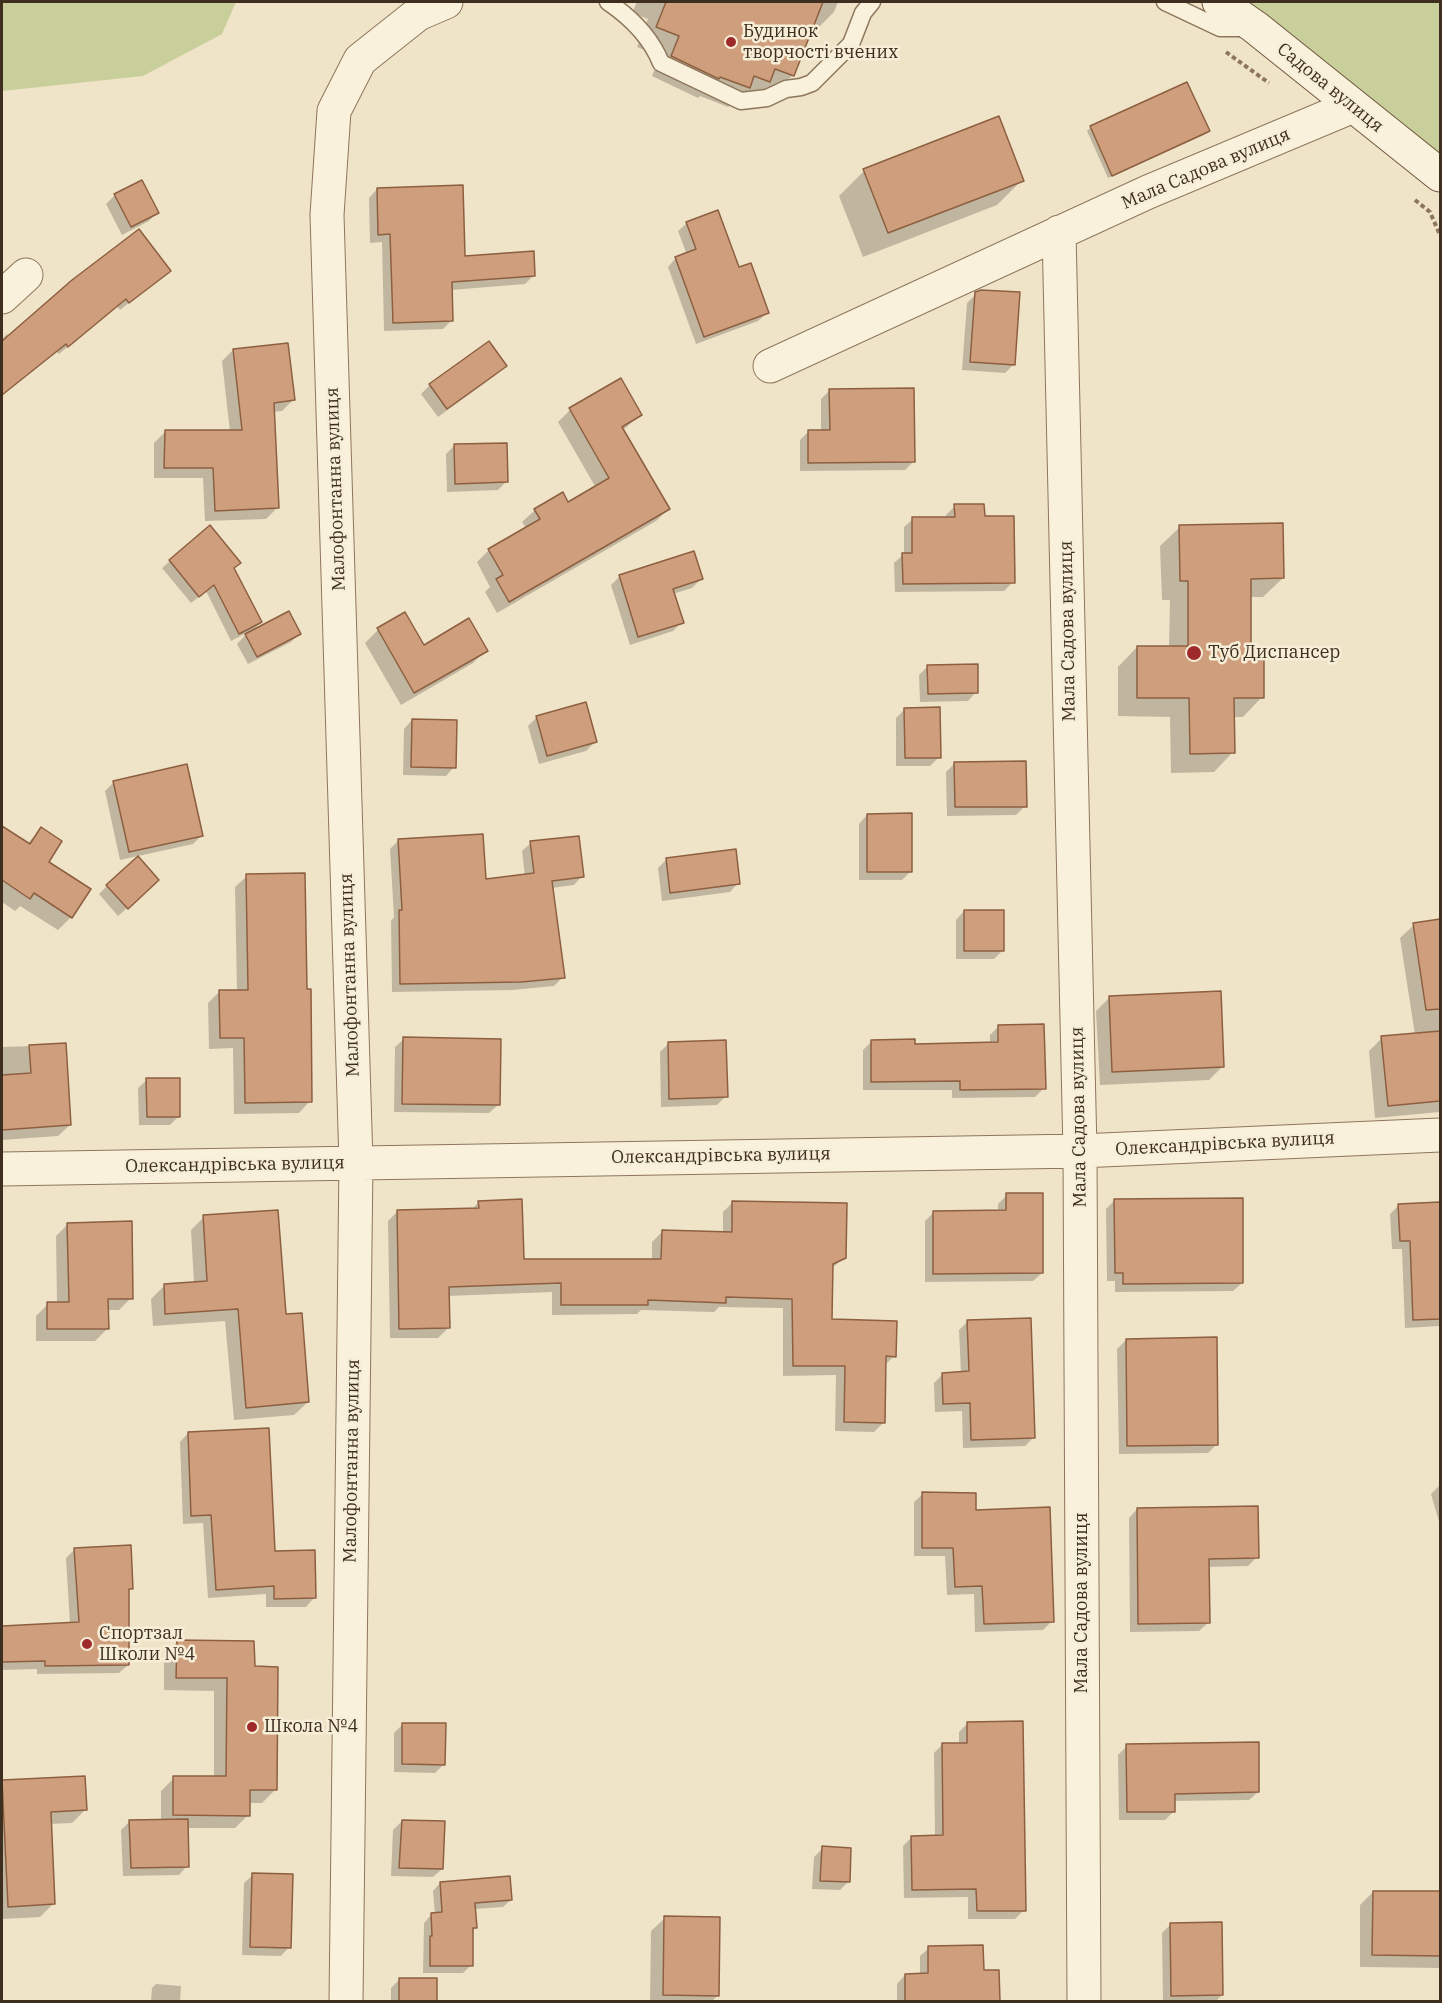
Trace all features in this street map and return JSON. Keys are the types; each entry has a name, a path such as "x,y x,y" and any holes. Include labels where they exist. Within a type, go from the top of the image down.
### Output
{"street":[{"name":"Малофонтанна вулиця","path":"346,2001 356,1162 327,215 334,111 360,60 418,14 446,2"},
{"name":"Садова вулиця","path":"1219,2 1255,27 1440,174"},
{"name":"Мала Садова вулиця","path":"770,366 1148,192 1353,106"},
{"name":"Мала Садова вулиця","path":"1059,232 1080,1150 1084,2001"},
{"path":"2,297 26,275"},
{"name":"Олександрівська вулиця","path":"2,1169 1080,1150 1440,1135"}],"lane":[{"path":"608,2 629,19 655,48 661,63 741,101 767,98 786,89 812,83 851,44 863,13 872,2"},
{"path":"1165,2 1220,28 1255,27"}],"path":[{"path":"1225,51 1273,86"},
{"path":"1413,198 1430,212 1440,235"}],"green space":[{"path":"2,2 236,2 222,34 143,76 2,91"},
{"path":"1219,2 1440,2 1440,175"}],"building":[{"name":"Будинок творчості вчених","path":"666,2 823,2 794,76 775,69 770,82 754,76 750,88 720,77 719,79 671,56 679,36 656,27"},
{"path":"1187,82 1210,131 1112,176 1090,126"},
{"path":"999,116 1024,181 888,233 863,169"},
{"path":"142,180 159,213 131,227 114,194"},
{"path":"463,185 465,256 534,251 535,276 452,282 453,321 393,323 390,234 378,235 377,188"},
{"path":"718,210 739,267 751,263 769,313 704,337 675,257 696,249 686,222"},
{"path":"139,229 171,271 129,303 126,299 68,347 66,344 2,395 2,341 72,280"},
{"path":"981,290 1020,292 1015,365 970,362 975,292"},
{"path":"489,341 507,366 447,409 429,384"},
{"path":"288,343 295,400 274,403 279,508 215,511 213,468 164,468 165,430 242,430 233,349"},
{"path":"621,378 642,415 622,427 670,509 509,602 496,579 503,575 488,549 540,519 534,509 563,492 568,502 609,478 569,408"},
{"path":"914,388 915,462 808,463 808,430 830,430 829,389"},
{"path":"507,443 508,482 455,484 454,444"},
{"path":"954,504 984,504 985,516 1014,516 1015,583 903,584 902,553 912,553 912,517 955,517"},
{"path":"1283,523 1284,578 1251,579 1251,660 1264,660 1264,698 1234,698 1235,753 1190,754 1189,698 1137,698 1137,646 1188,646 1188,581 1180,581 1179,525"},
{"path":"210,525 241,563 234,568 262,622 239,634 214,585 199,597 169,560"},
{"path":"694,551 703,579 673,589 684,623 638,637 619,575"},
{"path":"289,611 301,634 257,657 245,634"},
{"path":"405,612 424,645 469,618 488,651 414,693 377,628"},
{"path":"978,664 978,693 928,694 927,665"},
{"path":"586,702 597,742 547,756 536,716"},
{"path":"940,707 941,758 905,758 904,708"},
{"path":"412,719 457,720 456,768 411,767"},
{"path":"1026,761 1027,807 955,807 954,762"},
{"path":"187,764 203,836 129,852 113,781"},
{"path":"912,813 912,872 867,872 867,814"},
{"path":"2,826 30,844 41,827 62,841 49,862 91,889 72,918 34,893 30,899 2,880"},
{"path":"483,834 486,879 534,873 530,841 579,836 584,877 552,881 565,978 521,982 400,984 399,910 402,910 398,839"},
{"path":"736,849 740,884 670,893 666,858"},
{"path":"138,856 159,880 128,909 106,885"},
{"path":"305,873 307,989 311,989 312,1102 245,1103 244,1038 220,1038 219,990 248,990 246,874"},
{"path":"964,910 1004,910 1004,951 964,951"},
{"path":"1440,919 1440,1009 1426,1010 1413,923"},
{"path":"1221,991 1224,1067 1112,1072 1109,996"},
{"path":"1044,1024 1046,1089 960,1090 960,1081 871,1082 871,1040 915,1039 915,1044 998,1042 998,1025"},
{"path":"1440,1031 1440,1101 1388,1106 1381,1036"},
{"path":"403,1037 501,1039 500,1105 402,1104"},
{"path":"726,1040 728,1097 669,1099 668,1042"},
{"path":"66,1043 71,1125 2,1130 2,1075 31,1073 29,1045"},
{"path":"146,1078 180,1078 180,1117 147,1117"},
{"path":"1006,1193 1043,1193 1043,1273 933,1274 933,1211 1006,1210"},
{"path":"1243,1198 1243,1283 1123,1284 1123,1273 1115,1273 1114,1199"},
{"path":"522,1199 524,1259 661,1259 662,1230 732,1232 732,1201 847,1203 846,1258 833,1264 832,1319 897,1321 896,1357 886,1356 885,1423 844,1422 845,1366 793,1366 792,1299 726,1297 726,1303 648,1300 648,1305 561,1305 561,1283 449,1287 450,1328 399,1329 397,1210 479,1208 478,1201"},
{"path":"1440,1202 1440,1319 1413,1320 1410,1241 1400,1241 1398,1204"},
{"path":"278,1210 286,1314 302,1313 309,1402 246,1408 238,1309 165,1314 164,1284 207,1281 203,1215"},
{"path":"132,1221 133,1299 108,1299 109,1329 47,1329 47,1302 69,1302 67,1223"},
{"path":"1031,1318 1035,1438 971,1440 970,1403 943,1404 942,1373 969,1371 967,1320"},
{"path":"1217,1337 1218,1445 1127,1446 1126,1339"},
{"path":"269,1428 275,1551 315,1550 316,1598 274,1599 274,1586 216,1590 211,1515 191,1516 188,1432"},
{"path":"922,1492 976,1493 976,1510 1050,1507 1054,1622 984,1624 982,1586 955,1587 953,1548 922,1548"},
{"path":"1258,1506 1259,1558 1209,1559 1210,1623 1138,1624 1137,1508"},
{"path":"131,1545 133,1589 129,1589 129,1665 45,1666 45,1661 2,1662 2,1626 79,1622 74,1548"},
{"name":"Школа №4","path":"177,1640 254,1641 255,1666 278,1667 277,1790 250,1790 250,1816 173,1815 173,1776 226,1776 227,1678 176,1678"},
{"path":"1023,1721 1026,1911 977,1911 976,1889 912,1890 911,1836 943,1835 942,1743 967,1743 967,1722"},
{"path":"402,1723 446,1723 445,1765 402,1764"},
{"path":"1259,1742 1259,1792 1175,1794 1175,1812 1127,1812 1126,1744"},
{"path":"85,1776 87,1810 51,1812 55,1904 8,1907 2,1780"},
{"path":"188,1819 189,1867 131,1868 129,1820"},
{"path":"402,1820 445,1821 443,1869 399,1868"},
{"path":"822,1846 851,1848 850,1882 820,1881"},
{"path":"252,1873 293,1874 291,1948 250,1947"},
{"path":"510,1876 512,1900 475,1903 477,1928 473,1928 473,1966 430,1966 431,1913 442,1912 440,1882"},
{"path":"1373,1891 1440,1891 1440,1956 1372,1955"},
{"path":"664,1916 720,1917 719,1996 663,1995"},
{"path":"1222,1922 1223,1995 1171,1996 1170,1923"},
{"path":"983,1945 984,1970 999,1970 1000,2001 905,2001 905,1974 928,1973 928,1946"},
{"path":"399,1978 437,1978 437,2001 399,2001"}],"place":[{"name":"Будинок творчості вчених","path":"731,42"},
{"name":"Туб Диспансер","path":"1194,653"},
{"name":"Спортзал Школи №4","path":"87,1644"},
{"name":"Школа №4","path":"252,1727"}]}
